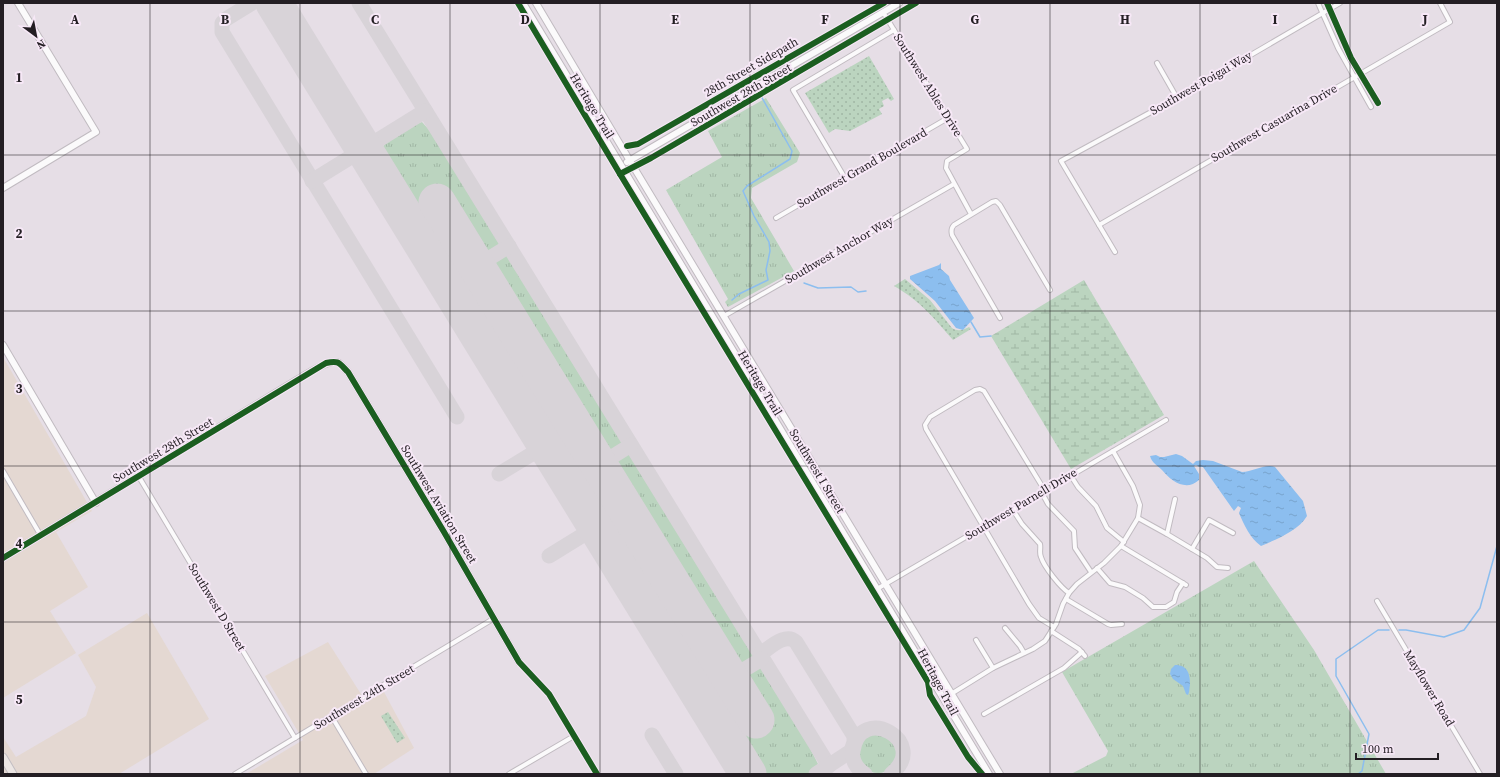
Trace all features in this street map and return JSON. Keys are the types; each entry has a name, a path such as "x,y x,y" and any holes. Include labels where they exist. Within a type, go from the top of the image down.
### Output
{"main road":[{"path":"3,188 96,132 18,3"},
{"name":"Southwest I Street","path":"523,3 989,774"},
{"name":"Southwest I Street","path":"536,3 629,161 1000,774"},
{"name":"Southwest 28th Street","path":"622,165 899,3"},
{"path":"3,345 96,503"},
{"name":"Southwest 28th Street","path":"3,558 139,477 290,384 334,361"},
{"name":"Southwest Aviation Street","path":"334,361 339,362 348,372 440,525 519,662"},
{"path":"3,757 13,774"}],"street":[{"path":"1318,3 1338,48 1371,107"},
{"name":"Southwest Poigai Way","path":"1099,224 1061,161 1177,98 1340,3"},
{"name":"Southwest Casuarina Drive","path":"1099,224 1450,22 1440,3"},
{"name":"Southwest Ables Drive","path":"883,12 967,149 947,162 946,168 971,214"},
{"path":"845,178 793,90 894,30"},
{"path":"1157,63 1177,98"},
{"name":"Southwest Grand Boulevard","path":"776,218 948,118"},
{"name":"Southwest Anchor Way","path":"724,316 954,184"},
{"path":"1000,318 952,235 951,227 992,202 996,201 1000,205 1050,290"},
{"path":"1099,224 1114,252"},
{"path":"1054,627 1043,621 1034,612 926,429 925,425 930,417 975,390 980,389 984,391 1043,492 1048,504 1074,531 1075,548 1091,572"},
{"name":"Southwest Parnell Drive","path":"877,589 1166,420"},
{"path":"943,699 993,668 1033,650 1045,641 1054,627 1069,593 1122,544 1138,518 1140,505 1133,486 1113,451"},
{"path":"3,471 41,536"},
{"path":"1071,476 1078,487 1096,506 1107,528 1122,544 1184,584 1177,592 1174,602 1166,607 1156,608 1125,586 1110,583 1097,568"},
{"name":"Southwest D Street","path":"139,477 295,738"},
{"path":"1167,534 1175,499"},
{"path":"1013,510 1022,524 1040,544 1041,558 1060,587 1069,593"},
{"path":"1138,518 1192,549 1212,562 1217,568 1228,568"},
{"path":"1192,549 1209,520 1233,533"},
{"path":"1066,599 1108,624 1122,624"},
{"name":"Mayflower Road","path":"1377,601 1480,774"},
{"name":"Southwest 24th Street","path":"235,774 493,619"},
{"path":"1005,628 1024,653"},
{"path":"984,714 1064,668 1083,654 1063,638 1051,632"},
{"path":"976,640 993,668"},
{"path":"519,662 550,694 594,773"},
{"path":"332,717 366,774"},
{"path":"509,774 574,736"}],"shaded area":[{"path":"3,357 92,511 56,532 88,587 50,611 76,653 3,698"},
{"path":"147,613 209,719 119,774 3,774 3,737 16,757 86,716 96,687 78,655"},
{"path":"328,642 366,702 384,692 414,748 374,774 246,774 303,740 265,676"}],"green space":[{"path":"869,56 894,99 891,101 888,98 882,101 884,106 879,109 882,114 850,131 835,129 829,133 805,93"},
{"path":"766,98 800,153 797,162 752,188 751,198 794,271 728,307 725,302 728,299 666,190 722,157 708,131"},
{"path":"422,122 440,142 803,734 818,764 809,774 757,773 381,161 379,152 388,141 404,130"},
{"path":"905,279 930,300 952,328 960,330 969,327 971,329 953,340 919,304 894,286"},
{"path":"1084,280 1164,415 1071,469 991,336"},
{"path":"1254,561 1314,650 1386,774 1071,774 1106,756 1108,751 1062,672"},
{"path":"388,712 405,738 397,743 381,716"},
{"path":"882,733 889,736 895,742 898,753 897,761 889,770 882,773 874,773 867,770 859,761 858,749 861,742 870,734"}],"water":[{"path":"941,263 941,269 949,276 974,318 963,330 956,328 935,301 910,279 910,276"},
{"path":"1176,454 1182,456 1193,464 1196,461 1213,461 1242,472 1267,466 1275,467 1303,501 1307,516 1293,530 1261,546 1245,527 1239,513 1241,508 1238,506 1234,511 1203,467 1196,465 1194,466 1199,474 1199,480 1189,485 1179,484 1170,478 1153,462 1150,456 1156,455 1164,457"},
{"path":"1175,665 1185,668 1189,674 1190,685 1188,695 1186,694 1183,686 1173,679 1170,674 1171,669"}],"waterway":[{"path":"732,300 739,294 768,280 766,270 770,251 769,242 754,216 743,191 747,186 790,159 792,151 761,96"},
{"path":"804,283 818,288 851,287 858,292 866,291"},
{"path":"971,322 980,337 991,336"},
{"path":"1399,630 1444,637 1464,630 1480,608 1497,546"},
{"path":"1358,774 1362,771 1369,734 1336,676 1336,659 1378,630 1389,630"}],"taxiway":[{"path":"252,3 226,19 222,23 222,32 457,417"},
{"path":"359,3 829,766"},
{"path":"312,181 425,111"},
{"path":"477,266 509,246"},
{"path":"499,474 576,427"},
{"path":"599,465 631,445"},
{"path":"549,556 596,527"},
{"path":"760,654 782,640 792,639 796,642 854,736 851,751 816,774"},
{"path":"730,678 762,659"},
{"path":"865,774 859,770 855,764 853,751 858,737 868,729 879,728 890,732 898,740 903,750 901,762 891,774"},
{"path":"652,735 676,774"}],"runway":[{"path":"274,3 748,774"},
{"path":"437,202 756,720"}],"cycle path":[{"name":"Heritage Trail","path":"518,3 928,682 930,695 968,757 982,774"},
{"name":"28th Street Sidepath","path":"627,146 638,144 884,3"},
{"path":"620,174 651,158 916,3"},
{"path":"1327,3 1351,58 1378,103"},
{"path":"3,558 326,363 336,362 341,364 348,372 444,532 519,662 549,694 597,774"}]}
